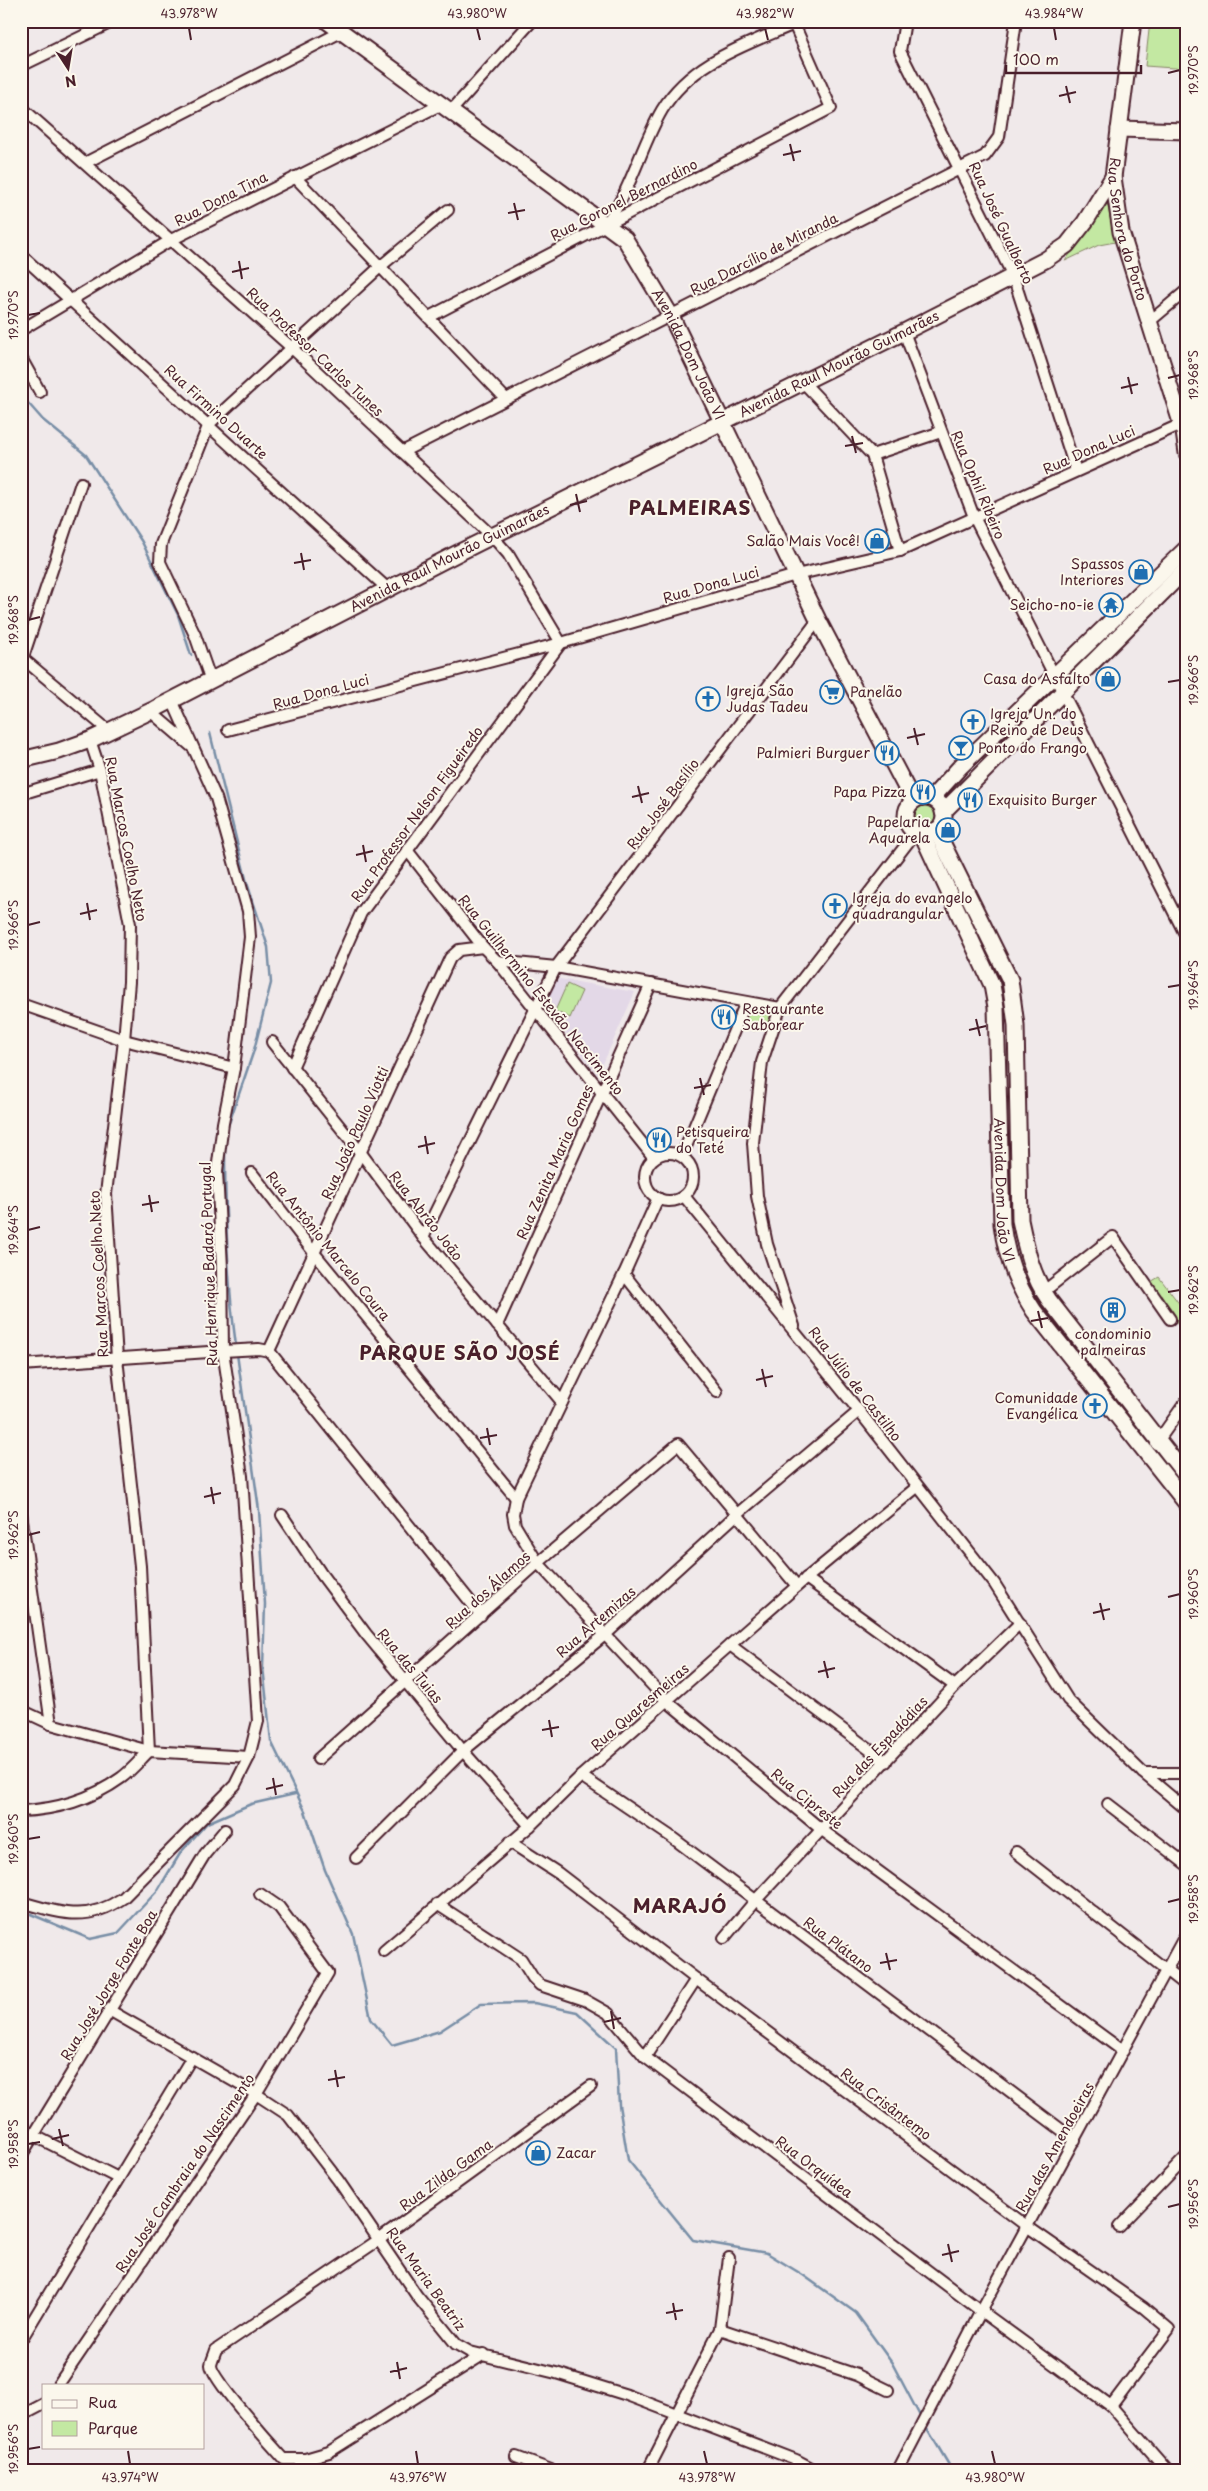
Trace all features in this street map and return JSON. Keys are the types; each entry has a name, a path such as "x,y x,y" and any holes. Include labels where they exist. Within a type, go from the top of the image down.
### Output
{"main road":[{"name":"Avenida Dom João VI","path":"327,21 625,239 671,316 818,620 913,801"},
{"name":"Rua Senhora do Porto","path":"1133,21 1113,176 1120,232 1185,426 1187,453"},
{"path":"1119,129 1187,131"},
{"name":"Avenida Raul Mourão Guimarães","path":"21,760 31,760 90,740 150,711 390,590 492,536 722,423 1045,260 1067,245 1085,222 1113,176"},
{"path":"932,798 961,766 1054,674 1187,548"},
{"path":"943,812 1186,570"},
{"path":"925,797 932,798 939,804 943,812 943,820 924,832 909,826 906,817 907,808 913,801 925,797"},
{"name":"Avenida Dom João VI","path":"924,832 1010,980 1016,1025 1020,1220 1032,1267 1046,1296 1187,1477"},
{"name":"Avenida Dom João VI","path":"924,832 992,985 998,1027 1002,1224 1006,1251 1023,1294 1034,1312 1145,1454 1187,1504"},
{"path":"1034,1312 1046,1296"}],"street":[{"path":"21,66 114,21"},
{"name":"Rua José Gualberto","path":"905,21 900,51 1013,276 1076,471"},
{"name":"Rua Darcílio de Miranda","path":"402,452 505,398 961,170 985,156 999,137 1016,21"},
{"path":"445,108 529,22"},
{"path":"606,224 620,203 662,110 680,85 700,68 795,23"},
{"name":"Rua Coronel Bernardino","path":"429,317 831,108 795,23"},
{"path":"84,163 341,32"},
{"name":"Rua Professor Carlos Tunes","path":"21,107 292,348 492,536 508,554 561,643"},
{"name":"Rua Dona Tina","path":"21,330 171,240 294,177 445,108"},
{"path":"294,177 505,398"},
{"path":"211,681 194,635 160,562 161,544 209,424 380,266 448,210"},
{"name":"Rua Firmino Duarte","path":"21,255 390,590"},
{"path":"1149,322 1187,290"},
{"name":"Rua Ophil Ribeiro","path":"904,332 974,517 1187,938"},
{"path":"21,358 40,392"},
{"path":"803,382 872,455 900,550"},
{"name":"Rua Dona Luci","path":"228,730 561,643 796,575 900,550 1076,471 1185,426"},
{"path":"872,455 941,432"},
{"path":"81,483 22,657 109,731"},
{"name":"Rua José Basílio","path":"423,1237 556,967 818,620"},
{"name":"Rua Professor Nelson Figueiredo","path":"292,1068 361,914 561,643"},
{"name":"Rua Henrique Badaró Portugal","path":"21,1902 70,1914 84,1915 107,1909 123,1898 235,1785 249,1757 258,1720 242,1476 225,1351 216,1171 234,1068 249,962 248,911 216,798 172,700"},
{"name":"Rua Henrique Badaró Portugal","path":"150,711 194,750"},
{"name":"Rua Marcos Coelho Neto","path":"90,740 100,770 130,924 129,982 124,1040 106,1194 117,1358 140,1566 149,1751"},
{"path":"21,794 100,770"},
{"name":"Rua Júlio de Castilho","path":"924,832 780,1008 762,1062 753,1143 757,1196 767,1244 796,1333 994,1583 1068,1700 1143,1773 1187,1810"},
{"name":"Rua Guilhermino Estevão Nascimento","path":"407,850 483,947 497,961 602,1090 654,1158"},
{"name":"Rua João Paulo Viotti","path":"264,1350 316,1254 360,1153 450,958 459,950 483,947"},
{"path":"497,961 556,967 780,1008"},
{"name":"Rua Zenita Maria Gomes","path":"497,1325 651,984"},
{"path":"682,1156 746,1002"},
{"path":"21,1004 124,1040 234,1068"},
{"name":"Rua Abrão João","path":"272,1042 360,1153 423,1237 562,1402"},
{"path":"672,1153 682,1156 689,1162 693,1171 690,1189 684,1196 671,1201 658,1198 651,1193 645,1179 645,1171 654,1158 662,1154 672,1153"},
{"name":"Rua Antônio Marcelo Coura","path":"252,1173 516,1498"},
{"path":"684,1196 796,1333"},
{"path":"516,1498 624,1274 658,1198"},
{"path":"1046,1296 1113,1237 1170,1319"},
{"path":"624,1274 717,1392"},
{"path":"21,1365 264,1350 481,1615"},
{"path":"1145,1454 1160,1442 1187,1400"},
{"name":"Rua Artemizas","path":"356,1858 463,1752 606,1634 736,1515 859,1411"},
{"name":"Rua dos Álamos","path":"318,1759 538,1563 678,1444 736,1515"},
{"name":"Rua Quaresmeiras","path":"384,1951 530,1826 581,1776 668,1702 806,1578 917,1487"},
{"name":"Rua Cipreste","path":"516,1498 513,1514 515,1525 538,1563 668,1702 822,1830 1123,2051"},
{"path":"21,1513 51,1724"},
{"name":"Rua das Tuias","path":"282,1515 355,1619 463,1752 530,1826"},
{"path":"736,1515 797,1586"},
{"path":"806,1578 955,1686"},
{"name":"Rua das Espadódias","path":"724,1938 755,1901 955,1686 1020,1623"},
{"path":"730,1645 886,1762"},
{"path":"21,1710 51,1724 149,1751 249,1757"},
{"path":"21,1811 39,1810 82,1800 121,1778 149,1751"},
{"path":"1143,1773 1187,1773"},
{"name":"Rua Plátano","path":"581,1776 670,1836 1075,2140"},
{"path":"1108,1804 1187,1865"},
{"name":"Rua José Jorge Fonte Boa","path":"21,2156 204,1854 225,1830"},
{"name":"Rua Crisântemo","path":"510,1842 558,1873 696,1979 1028,2227 1144,2308 1169,2329 1112,2406"},
{"path":"1016,1852 1187,1986"},
{"name":"Rua José Cambraia do Nascimento","path":"59,2384 256,2094 328,1973 279,1907 260,1894"},
{"name":"Rua Orquídea","path":"437,1904 520,1959 540,1985 585,2000 608,2013 645,2057 981,2311 1112,2406 1166,2470"},
{"name":"Rua das Amendoeiras","path":"898,2470 946,2375 1187,1932"},
{"path":"645,2057 696,1979"},
{"name":"Rua Maria Beatriz","path":"109,2010 256,2094 288,2115 338,2180 380,2239 417,2296 456,2344 470,2352 484,2354 628,2395 796,2460 815,2470"},
{"path":"21,2340 192,2057"},
{"name":"Rua Zilda Gama","path":"484,2354 329,2452 305,2459 284,2458 262,2437 216,2377 211,2365 216,2350 380,2239 591,2086"},
{"path":"21,2129 118,2178"},
{"path":"1119,2227 1187,2156"},
{"path":"648,2470 720,2330 729,2258"},
{"path":"720,2330 856,2375 888,2390"},
{"path":"21,2416 42,2405"},
{"path":"516,2457 551,2470"}],"shaded area":[{"path":"560,979 635,992 598,1075 546,1007 545,1003 555,981"}],"green space":[{"path":"1150,21 1187,21 1187,69 1145,66"},
{"path":"1107,202 1115,242 1099,245 1065,261"},
{"path":"925,799 936,804 941,815 936,826 925,831 914,826 909,815 914,804"},
{"path":"567,984 582,991 570,1018 555,1011"},
{"path":"752,1006 769,1010 771,1014 767,1026 754,1031 750,1029 746,1020 748,1008"},
{"path":"1159,1277 1187,1314 1187,1317 1178,1324 1149,1283"}],"waterway":[{"path":"21,395 43,420 86,455 142,542 178,615 191,655"},
{"path":"210,733 247,883 268,947 271,983 254,1050 226,1132"},
{"path":"225,1145 227,1246 236,1346"},
{"path":"237,1354 259,1510 265,1604 263,1667 271,1741 305,1811 325,1870 353,1934 371,2019 392,2045 440,2031 481,2004 534,2003 577,2012 616,2048 619,2105 628,2160 693,2240 767,2253 803,2275 856,2313 892,2363 921,2418"},
{"path":"21,1910 90,1939 118,1933 158,1890 181,1852 207,1823 251,1804 295,1794"},
{"path":"925,2425 952,2470"}],"place":[{"name":"Salão Mais Você!","path":"877,541"},
{"name":"Spassos Interiores","path":"1141,572"},
{"name":"Seicho-no-ie","path":"1111,605"},
{"name":"Casa do Asfalto","path":"1108,679"},
{"name":"Panelão","path":"832,692"},
{"name":"Igreja São Judas Tadeu","path":"708,699"},
{"name":"Igreja Un. do Reino de Deus","path":"973,722"},
{"name":"Ponto do Frango","path":"961,748"},
{"name":"Palmieri Burguer","path":"887,753"},
{"name":"Papa Pizza","path":"923,792"},
{"name":"Exquisito Burger","path":"970,800"},
{"name":"Papelaria Aquarela","path":"948,830"},
{"name":"Igreja do evangelo quadrangular","path":"835,906"},
{"name":"Restaurante Saborear","path":"724,1017"},
{"name":"Petisqueira do Teté","path":"659,1140"},
{"name":"condominio palmeiras","path":"1113,1310"},
{"name":"Comunidade Evangélica","path":"1095,1406"},
{"name":"Zacar","path":"538,2153"}],"district":[{"name":"PALMEIRAS","path":"690,508"},
{"name":"PARQUE SÃO JOSÉ","path":"460,1353"},
{"name":"MARAJÓ","path":"680,1906"}]}
